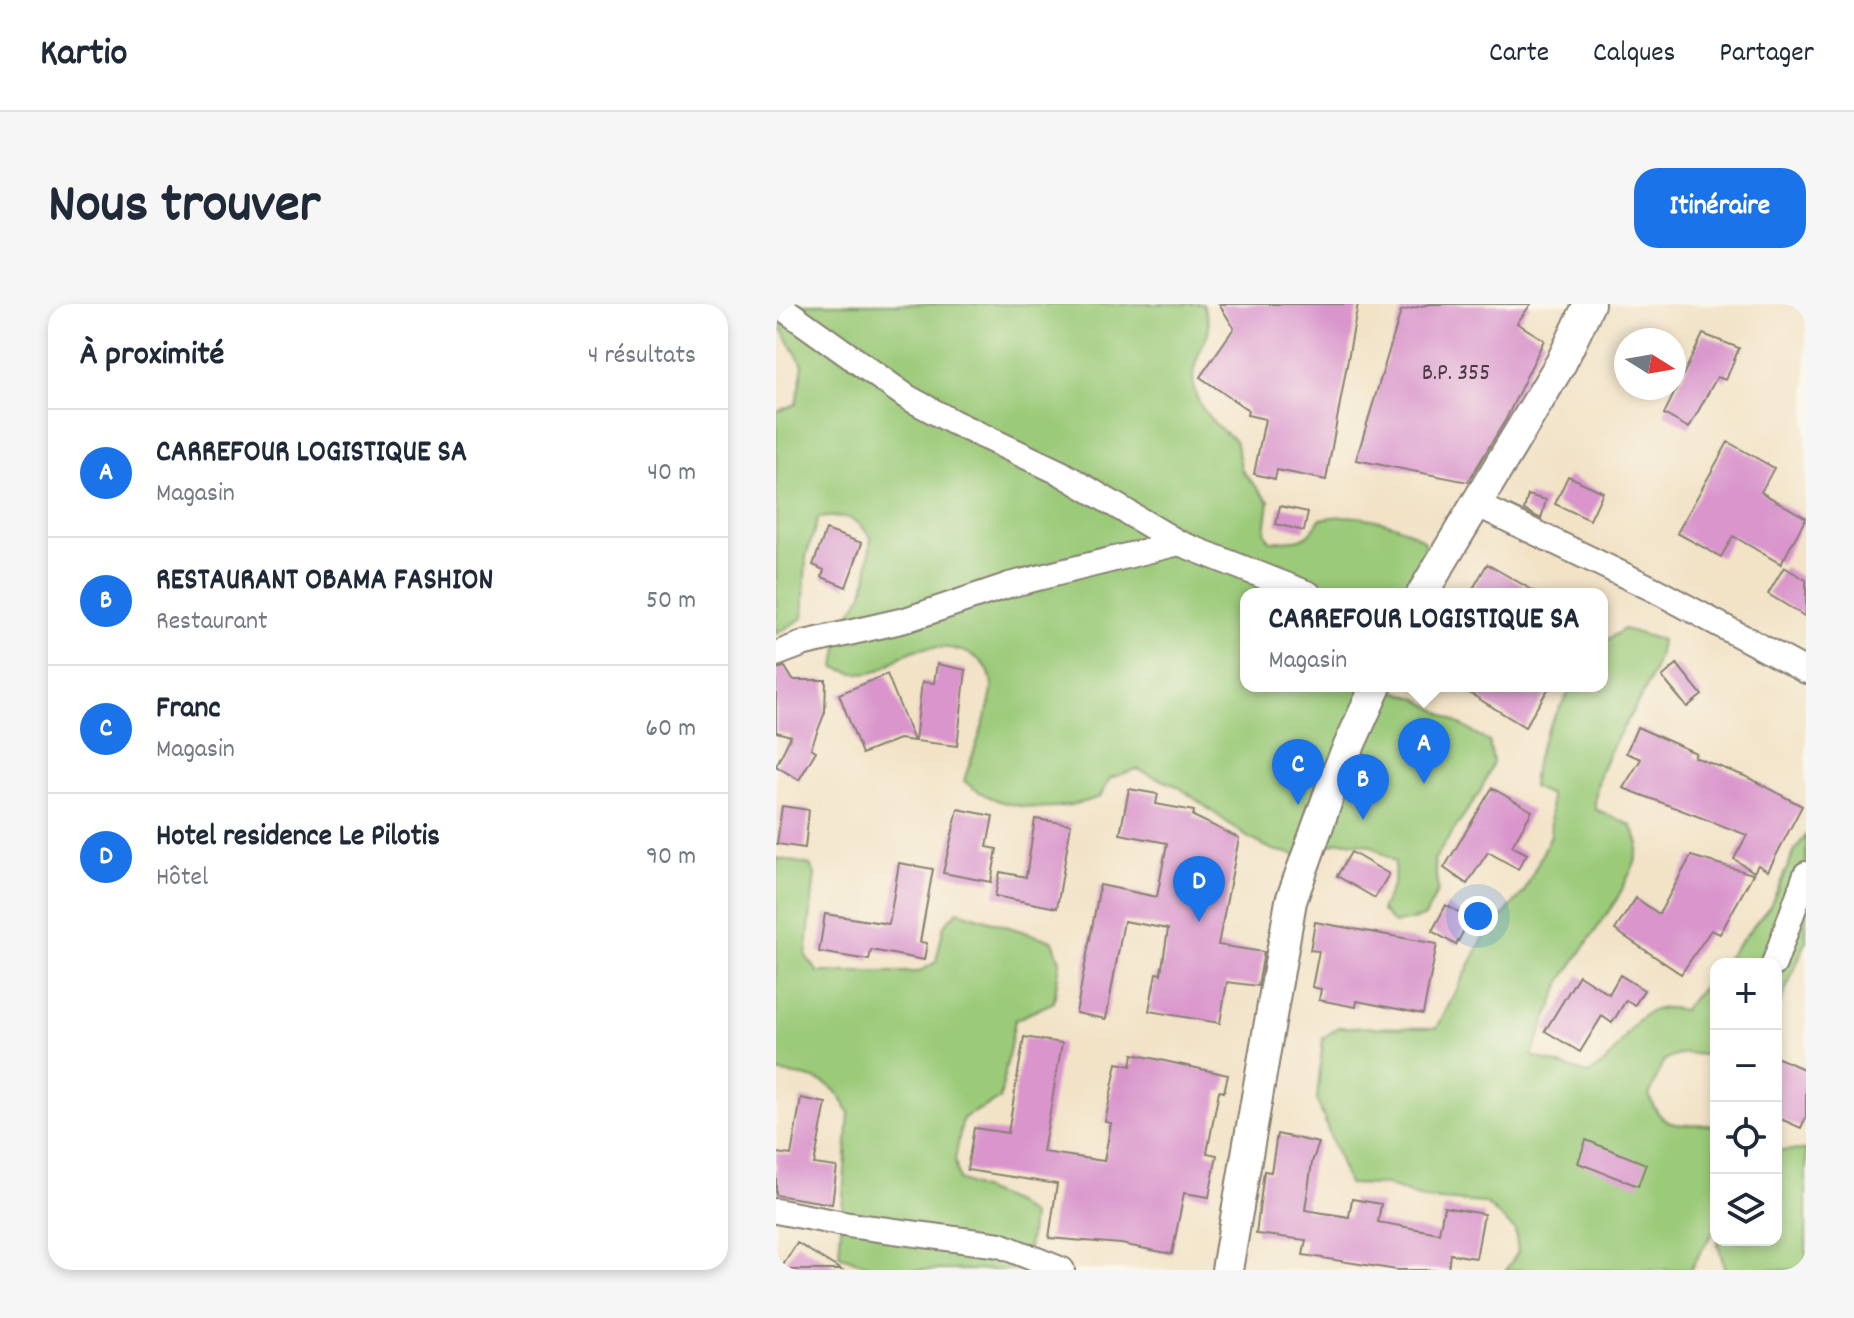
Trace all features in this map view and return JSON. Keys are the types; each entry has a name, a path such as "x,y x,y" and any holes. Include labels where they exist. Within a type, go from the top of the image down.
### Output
{"street":[{"path":"777,304 907,397 1061,473 1179,543 1294,588"},
{"path":"1426,588 1561,363 1589,304"},
{"path":"1476,504 1655,590 1806,671"},
{"path":"776,654 805,643 905,620 1035,577 1179,543"},
{"path":"1227,1270 1291,901 1336,775 1373,692"},
{"path":"1776,958 1806,874"},
{"path":"776,1211 849,1225 1000,1245 1062,1270"}],"green space":[{"path":"782,304 1203,304 1209,330 1193,374 1197,397 1208,416 1235,440 1242,471 1269,501 1265,532 1270,541 1300,539 1310,533 1320,519 1346,516 1389,523 1425,542 1425,562 1411,588 1240,588 1240,692 1398,692 1418,699 1489,742 1493,762 1481,790 1434,860 1438,890 1425,917 1394,924 1381,910 1394,883 1395,862 1370,845 1340,841 1302,856 1273,850 1247,837 1179,787 1137,769 1110,778 1100,797 1065,806 1029,807 979,792 964,781 991,694 989,673 982,663 960,650 933,647 908,653 870,673 852,673 835,667 841,628 862,595 867,577 871,537 849,518 818,518 806,557 803,618 776,634 776,412 796,404 803,365 782,330"},
{"path":"1624,629 1661,640 1648,684 1613,745 1597,786 1595,809 1631,825 1639,843 1635,863 1617,899 1562,980 1532,1056 1588,1074 1614,1053 1640,1019 1651,1011 1665,1008 1683,1010 1710,978 1710,1055 1684,1053 1664,1060 1649,1096 1655,1109 1669,1122 1710,1125 1710,1237 1690,1270 1506,1270 1518,1252 1515,1230 1485,1203 1424,1199 1387,1185 1348,1184 1317,1100 1323,1038 1339,1027 1437,1028 1484,937 1524,892 1551,835 1550,795 1532,787 1536,759 1558,710 1569,692 1608,692 1608,639"},
{"path":"1806,835 1806,942 1782,999 1782,958 1727,958 1770,906 1795,850"},
{"path":"776,858 810,865 815,874 806,956 818,972 918,972 936,962 944,925 958,911 1053,941 1060,961 1054,1002 1015,1020 1000,1099 963,1118 955,1160 959,1180 1015,1203 1032,1216 1026,1270 880,1270 839,1255 849,1113 828,1085 811,1078 776,1072"},
{"path":"1806,1150 1806,1264 1797,1270 1725,1270 1719,1246 1782,1246 1782,1151"}],"building":[{"path":"1219,304 1358,304 1326,480 1277,470 1275,479 1254,474 1265,419 1247,415 1248,410 1200,377 1234,328"},
{"path":"1430,304 1531,304 1517,323 1544,340 1506,419 1468,482 1356,460 1401,311"},
{"path":"1703,334 1739,348 1726,380 1717,377 1689,428 1664,414 1671,400 1686,400 1686,369"},
{"path":"1728,442 1774,468 1761,492 1806,518 1781,564 1733,536 1721,557 1677,533"},
{"path":"1568,476 1603,492 1590,520 1555,504"},
{"path":"1528,495 1546,500 1541,519 1524,510"},
{"path":"1280,506 1308,512 1304,531 1276,524"},
{"path":"826,530 862,543 846,587 822,577 824,570 813,565"},
{"path":"1487,564 1529,588 1473,588"},
{"path":"1784,567 1806,580 1806,617 1768,594"},
{"path":"937,664 966,670 957,746 915,741 922,682 934,683"},
{"path":"1677,664 1702,695 1687,707 1662,677"},
{"path":"785,667 793,680 826,680 825,712 811,748 816,751 799,780 776,766 791,736 776,732 776,669"},
{"path":"887,674 914,741 899,739 862,754 839,694"},
{"path":"1468,692 1546,692 1525,727"},
{"path":"1637,727 1696,753 1694,757 1747,777 1802,806 1768,871 1758,865 1754,872 1734,859 1747,835 1623,788 1641,759 1626,753"},
{"path":"1492,788 1532,811 1512,846 1527,854 1518,869 1488,852 1467,884 1444,868"},
{"path":"1129,789 1158,794 1156,804 1194,811 1193,816 1239,838 1218,945 1264,952 1258,986 1227,982 1220,1023 1149,1011 1156,973 1161,974 1168,929 1124,921 1106,1019 1076,1013 1100,885 1157,897 1167,843 1120,834"},
{"path":"782,806 809,810 805,848 777,844"},
{"path":"958,809 993,816 987,847 997,849 991,882 943,873"},
{"path":"1035,819 1071,824 1057,908 995,896 1000,872 1026,877"},
{"path":"1351,852 1389,874 1375,898 1337,876"},
{"path":"1691,856 1753,874 1720,934 1711,930 1681,974 1615,930 1636,898 1659,914"},
{"path":"899,863 933,869 920,942 927,943 924,960 871,950 869,960 819,952 825,914 889,924"},
{"path":"1446,905 1470,919 1456,945 1432,931"},
{"path":"1315,922 1437,944 1423,1014 1357,1001 1356,1007 1319,1000 1321,989 1312,987 1319,951 1310,950"},
{"path":"1579,975 1609,994 1620,975 1644,990 1635,1005 1626,1000 1612,1023 1602,1016 1580,1052 1545,1031"},
{"path":"1024,1037 1062,1043 1043,1152 1104,1161 1111,1123 1105,1122 1117,1063 1131,1066 1133,1054 1228,1075 1224,1092 1219,1091 1207,1153 1217,1155 1209,1197 1184,1193 1172,1254 1121,1244 1049,1238 1057,1184 967,1170 974,1128 1008,1133"},
{"path":"1782,1060 1806,1070 1806,1117 1801,1128 1782,1120"},
{"path":"801,1098 826,1103 814,1164 837,1167 832,1204 776,1195 776,1153 791,1155"},
{"path":"1277,1134 1319,1143 1312,1162 1305,1210 1349,1217 1352,1199 1381,1204 1378,1222 1439,1233 1444,1207 1484,1214 1476,1258 1450,1254 1448,1270 1397,1270 1303,1255 1306,1240 1256,1234 1264,1171 1271,1172"},
{"path":"1586,1140 1646,1164 1638,1186 1578,1163"},
{"path":"797,1243 841,1270 780,1270"}],"place":[{"name":"CARREFOUR LOGISTIQUE SA","path":"1424,784"},
{"name":"Franc","path":"1298,805"},
{"name":"RESTAURANT OBAMA FASHION","path":"1363,820"},
{"name":"Hotel residence Le Pilotis","path":"1199,922"}]}
